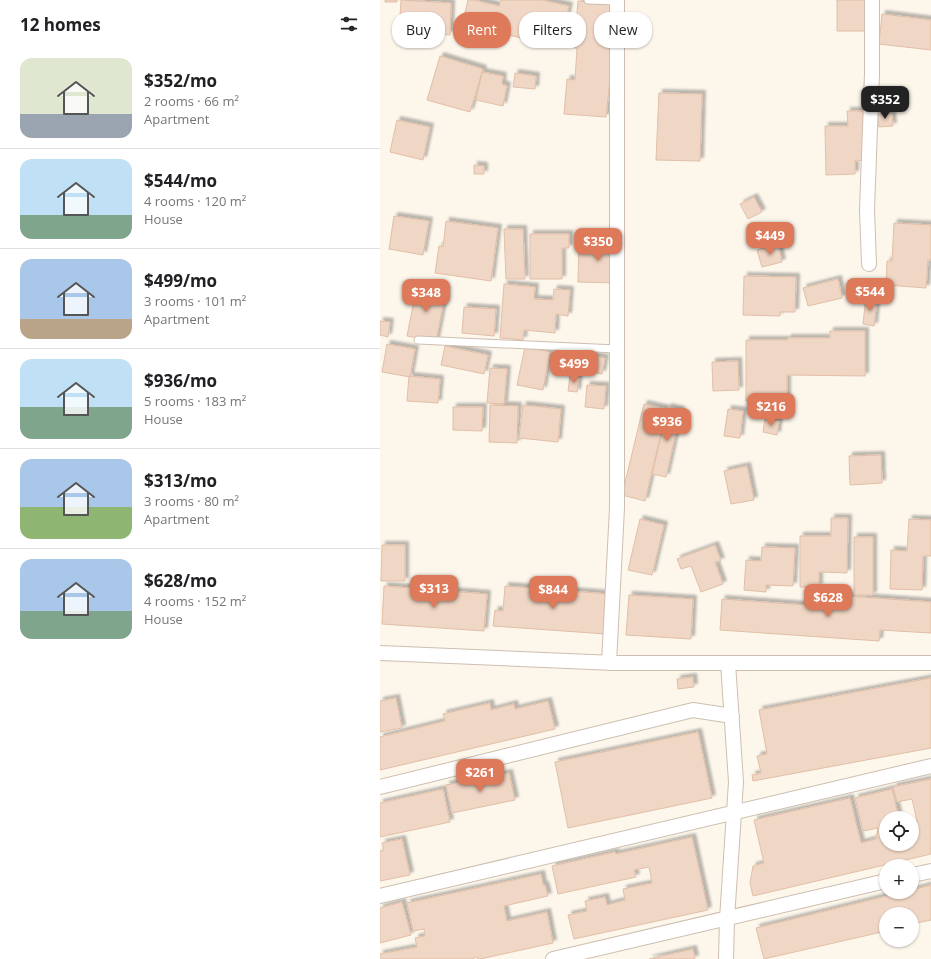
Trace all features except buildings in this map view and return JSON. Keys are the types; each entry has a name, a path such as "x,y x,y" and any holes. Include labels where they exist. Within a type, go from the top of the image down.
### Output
{"street":[{"path":"609,663 617,508 617,0"},
{"path":"869,264 867,210 872,74 872,0"},
{"path":"380,653 609,663 931,663"},
{"path":"726,959 727,918 736,782 728,663"},
{"path":"380,787 693,710 732,716"},
{"path":"380,896 931,766"},
{"path":"919,874 931,871"},
{"path":"553,959 879,883"}],"lane":[{"path":"588,0 617,0"},
{"path":"418,340 617,348"}]}
